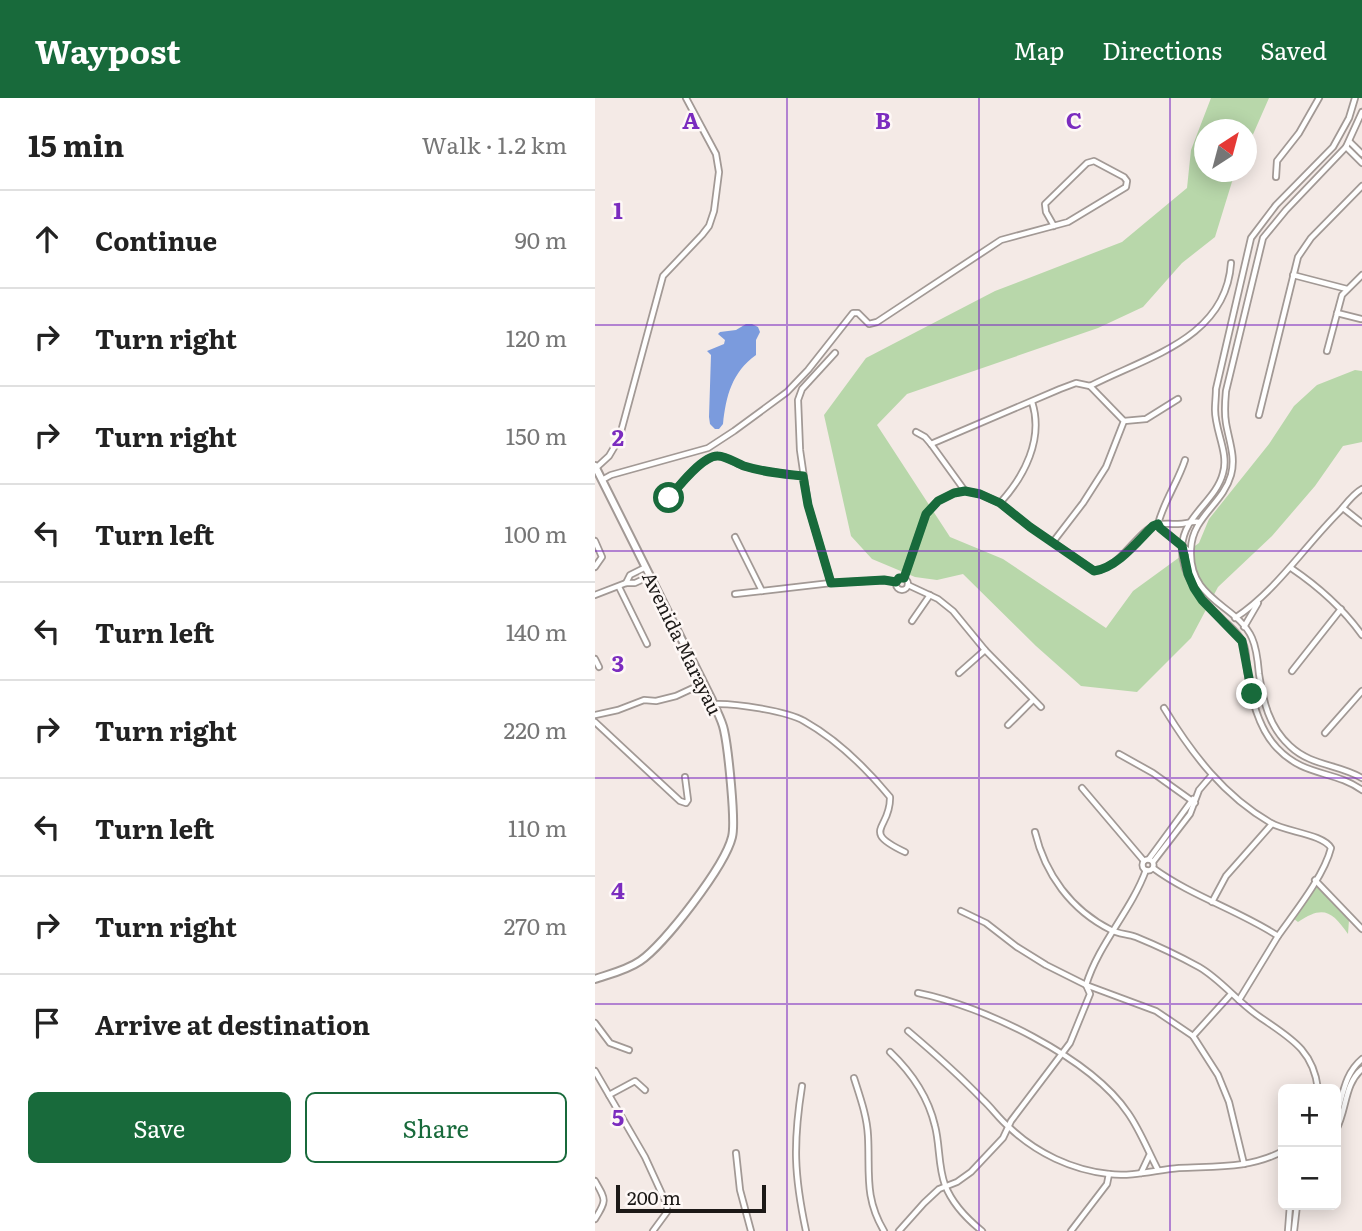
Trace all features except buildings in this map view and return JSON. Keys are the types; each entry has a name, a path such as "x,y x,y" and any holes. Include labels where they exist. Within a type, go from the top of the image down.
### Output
{"street":[{"path":"596,466 609,456 619,439 663,276 702,236 714,211 719,172 716,153 686,98"},
{"path":"1276,177 1277,161 1299,133 1319,98"},
{"path":"1355,98 1349,118 1333,147 1276,205 1258,225 1251,238 1216,389 1215,411 1225,463 1223,475 1190,521 1182,546 1194,588 1202,600 1242,641 1251,690 1262,727 1269,738 1287,758 1302,768 1339,778 1362,790"},
{"path":"1362,112 1350,142 1286,210 1263,238 1258,250 1225,400 1226,424 1233,454 1232,470 1226,487 1213,508 1204,514 1199,522 1191,552 1195,574 1202,588 1251,636 1270,720 1289,746 1319,765 1345,770 1362,778"},
{"path":"1349,118 1358,121"},
{"path":"1350,142 1362,154"},
{"path":"1346,147 1362,163"},
{"path":"602,480 611,475 708,448 787,392 809,370 853,313 874,324 1001,240 1055,226 1068,222 1126,187 1127,181 1094,161 1087,163 1045,204 1046,212 1055,226"},
{"path":"1319,163 1326,169"},
{"path":"1259,415 1293,275 1303,248 1362,186"},
{"path":"1090,386 1173,348 1194,333 1216,307 1225,290 1231,263"},
{"path":"1293,275 1347,289"},
{"path":"1327,351 1342,295 1362,275"},
{"path":"1337,313 1361,319"},
{"path":"1230,330 1240,332"},
{"path":"831,583 808,505 803,476 798,400 802,389 835,353"},
{"path":"931,444 1076,383 1090,386 1124,421"},
{"path":"1124,421 1146,419 1178,398"},
{"path":"1000,503 1014,488 1031,454 1035,425 1032,402"},
{"path":"1053,542 1106,467 1124,421"},
{"path":"916,432 931,444 965,491"},
{"path":"669,498 700,466 719,456 754,468 803,476"},
{"path":"1185,460 1158,524 1191,552"},
{"name":"Avenida Marayau","path":"595,979 639,962 657,947 685,913 728,846 733,829 724,729 596,466"},
{"path":"1244,627 1259,602 1317,534 1362,489"},
{"path":"904,578 926,514 938,501 954,493 965,491 980,494 1000,503 1094,571 1115,561 1153,526 1199,522"},
{"path":"1343,508 1362,523"},
{"path":"735,537 762,591"},
{"path":"595,541 602,557 595,567"},
{"path":"626,583 630,575 646,567"},
{"path":"1290,568 1319,588 1362,635"},
{"path":"595,595 650,576"},
{"path":"896,582 899,578 904,578"},
{"path":"904,578 908,581 908,586"},
{"path":"735,594 831,583 884,580 896,582"},
{"path":"896,582 901,590 908,586"},
{"path":"908,586 953,611 985,650 1041,707"},
{"path":"619,587 647,644"},
{"path":"912,621 930,596"},
{"path":"1234,618 1259,602"},
{"path":"1292,671 1341,609"},
{"path":"959,673 985,650"},
{"path":"595,659 599,667"},
{"path":"1248,676 1259,676"},
{"path":"595,715 604,715 644,700 656,701 676,696 703,683"},
{"path":"1251,690 1261,687"},
{"path":"1325,733 1362,691"},
{"path":"1007,725 1033,700"},
{"path":"714,704 739,704 803,719 847,753 890,797 890,807 879,829 880,835 885,842 905,852"},
{"path":"1164,708 1211,776 1272,824 1328,843 1331,848 1315,880 1239,1000"},
{"path":"602,727 600,719 604,715"},
{"path":"595,722 680,801 686,803 688,800 685,777"},
{"path":"1119,754 1195,800"},
{"path":"899,1231 924,1203 945,1186 957,1182 971,1172 1003,1138 1038,1082 1070,1043 1086,1008 1090,994 1086,985 1103,947 1125,913 1150,862 1211,776"},
{"path":"1082,788 1150,862 1213,902 1249,917 1278,936"},
{"path":"1213,902 1226,876 1272,824"},
{"path":"1035,832 1041,857 1057,884 1081,910 1112,931 1144,940 1203,969 1304,1051 1316,1074 1317,1084"},
{"path":"1146,870 1143,866 1150,862"},
{"path":"1315,880 1362,929"},
{"path":"961,911 986,923 1017,947 1086,985 1156,1011 1193,1036 1218,1075 1229,1102 1244,1164"},
{"path":"918,993 943,998 1010,1026 1099,1079 1128,1113 1158,1170"},
{"path":"1193,1036 1231,993"},
{"path":"595,1023 610,1043 629,1050"},
{"path":"908,1031 969,1086 1008,1127 1044,1154 1077,1167 1109,1174 1219,1168 1244,1164 1278,1153"},
{"path":"890,1052 908,1070 929,1107 938,1138 945,1186 960,1210 982,1231"},
{"path":"1341,1099 1347,1077 1362,1059"},
{"path":"1341,1118 1351,1081 1362,1069"},
{"path":"595,1071 645,1157 667,1205 667,1212 653,1231"},
{"path":"855,1078 868,1137 868,1189 875,1215 884,1231"},
{"path":"609,1095 635,1082 645,1090"},
{"path":"801,1086 794,1156 806,1231"},
{"path":"736,1153 740,1190 751,1231"},
{"path":"1141,1173 1149,1155"},
{"path":"1071,1231 1107,1184 1109,1174"},
{"path":"595,1181 605,1203 595,1219"},
{"path":"1288,1231 1290,1210"},
{"path":"1294,1231 1296,1210"}],"green space":[{"path":"1211,98 1269,98 1257,125 1257,119 1203,119"},
{"path":"1194,142 1194,182 1232,182 1215,237 1182,263 1143,307 1098,328 907,394 877,425 950,537 1003,559 1106,628 1133,591 1199,543 1209,519 1269,444 1294,406 1317,385 1355,370 1362,371 1362,442 1343,446 1315,486 1272,536 1218,587 1191,638 1137,692 1081,686 963,574 937,580 915,577 872,559 851,536 824,415 866,358 995,291 1122,242 1187,188"},
{"path":"1315,885 1349,920 1348,934 1337,920 1326,913 1314,913 1298,922 1294,919"}],"water":[{"path":"746,324 758,327 760,332 756,340 756,355 736,377 728,394 723,424 719,429 715,429 710,424 709,417 711,355 707,351 724,344 725,340 718,334 720,332 736,330"}],"route":[{"path":"669,498 700,466 719,456 744,466 803,476 808,505 831,583 884,580 896,582 899,578 904,578 926,514 938,501 965,491 1000,503 1094,571 1115,561 1158,524 1182,546 1188,574 1202,600 1238,634 1245,646 1252,694"}]}
